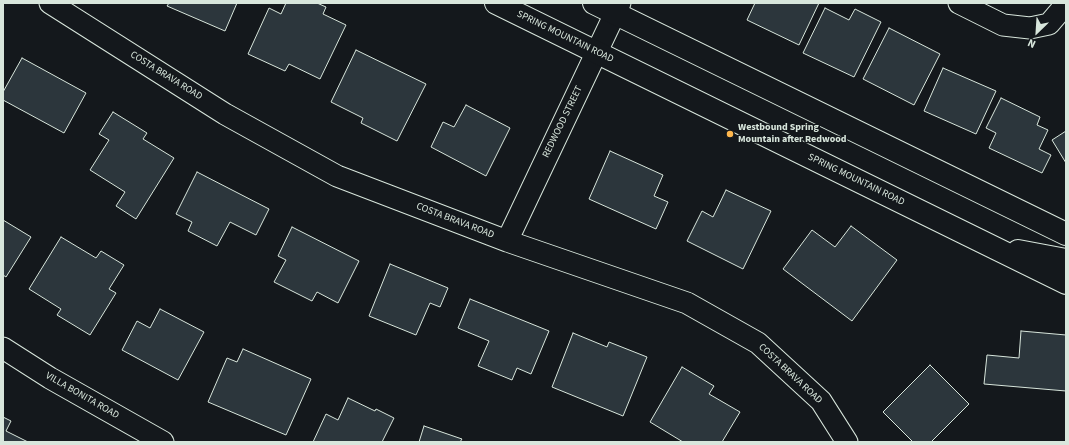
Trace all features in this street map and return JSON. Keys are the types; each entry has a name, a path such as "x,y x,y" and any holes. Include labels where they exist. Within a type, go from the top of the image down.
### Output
{"main road":[{"name":"SPRING MOUNTAIN ROAD","path":"496,3 1066,283"},
{"path":"594,3 618,8 1066,234"},
{"path":"990,246 1066,260"}],"street":[{"name":"COSTA BRAVA ROAD","path":"50,3 225,114 337,176 506,241 687,303 758,343 821,401 847,442"},
{"path":"959,3 1003,25 1030,28 1049,24 1066,4"},
{"name":"REDWOOD STREET","path":"506,241 618,8"},
{"name":"VILLA BONITA ROAD","path":"3,348 50,378 163,442"}],"building":[{"path":"169,3 237,3 225,31 167,6"},
{"path":"286,3 317,3 326,7 323,14 346,25 320,79 289,64 285,71 248,54 269,8 281,14"},
{"path":"755,3 819,3 799,45 747,20"},
{"path":"825,8 849,20 855,9 881,22 854,77 803,53"},
{"path":"889,28 940,54 914,105 863,79"},
{"path":"356,50 426,84 397,141 361,123 363,118 331,102"},
{"path":"22,58 86,93 64,133 3,100 3,92"},
{"path":"943,68 996,91 976,134 924,111"},
{"path":"1001,98 1040,117 1037,125 1048,130 1039,149 1051,155 1042,173 989,148 996,133 986,128"},
{"path":"466,105 510,128 486,176 431,147 443,122 454,127"},
{"path":"113,112 147,133 143,139 174,158 136,219 116,206 125,192 90,170 109,140 99,134"},
{"path":"1066,131 1066,163 1052,140"},
{"path":"610,151 663,175 654,196 668,202 656,229 589,199"},
{"path":"197,172 269,209 256,235 230,222 217,246 188,231 192,222 176,214"},
{"path":"726,190 771,211 743,269 687,241 702,211 713,217"},
{"path":"3,220 31,237 6,277 3,275"},
{"path":"851,226 897,260 852,321 783,269 812,230 835,247"},
{"path":"292,227 359,261 338,303 317,292 312,301 274,282 286,260 278,256"},
{"path":"61,237 96,258 101,251 124,265 109,289 116,293 90,335 57,315 61,309 29,289"},
{"path":"390,264 448,288 440,307 430,303 416,335 369,316"},
{"path":"470,299 549,331 531,374 517,368 512,380 478,366 489,341 458,328"},
{"path":"160,309 204,332 178,380 122,350 137,321 150,328"},
{"path":"1021,331 1066,335 1066,391 984,384 987,355 1019,358"},
{"path":"573,333 607,347 609,342 647,357 623,416 552,387"},
{"path":"243,349 311,379 286,435 208,402 227,358 237,362"},
{"path":"930,365 969,404 931,442 913,442 883,412"},
{"path":"682,367 714,386 709,394 740,412 722,442 683,442 650,422"},
{"path":"348,398 394,418 382,442 313,442 326,414 338,420"},
{"path":"3,417 11,421 6,431 28,442 3,442"},
{"path":"424,426 462,439 460,442 419,442"}],"place":[{"name":"Westbound Spring Mountain after Redwood","path":"730,134"}]}
